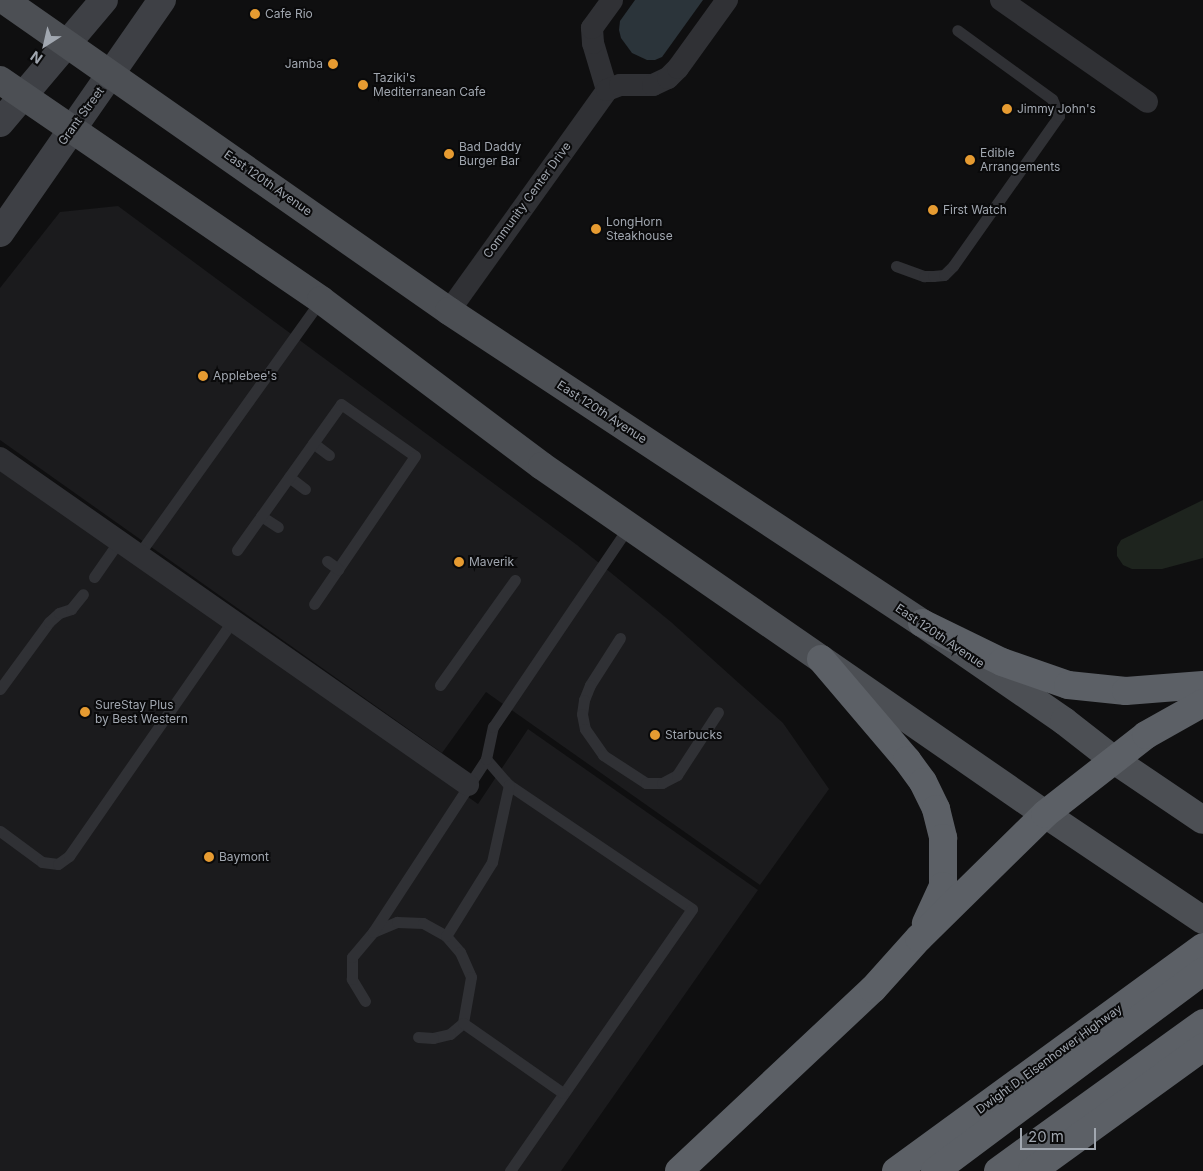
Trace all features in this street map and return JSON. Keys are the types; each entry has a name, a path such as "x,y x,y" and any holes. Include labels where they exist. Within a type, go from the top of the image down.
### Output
{"highway":[{"path":"922,623 1002,662 1068,685 1102,690 1144,690 1203,685"},
{"path":"821,659 907,760 930,795 936,809 943,838 943,886 919,938"},
{"path":"679,1171 873,989 919,938 1045,814 1146,735 1203,703"},
{"name":"Dwight D. Eisenhower Highway","path":"896,1171 1203,947"},
{"path":"935,1171 1203,971"},
{"path":"998,1171 1203,1023"},
{"path":"1032,1171 1203,1047"}],"main road":[{"name":"East 120th Avenue","path":"4,0 449,311 922,623 1064,721 1114,760 1203,820"},
{"path":"0,80 321,300 485,425 629,526 1109,858 1203,920"}],"street":[{"path":"0,123 104,0"},
{"name":"Grant Street","path":"0,233 162,0"},
{"path":"612,0 592,28 593,43 607,90 620,86 653,85 668,78 678,68 727,0"},
{"path":"1002,0 1147,102"},
{"name":"Community Center Drive","path":"449,311 607,90"},
{"path":"0,458 468,785"}],"lane":[{"path":"896,266 933,276 944,274 953,266 1059,116 1052,99 957,30"},
{"path":"139,554 321,300"},
{"path":"237,550 341,404 415,456 383,493 359,527 338,569 314,604"},
{"path":"313,443 329,455"},
{"path":"289,477 305,490"},
{"path":"261,516 278,527"},
{"path":"365,1001 352,979 352,957 373,932 486,758 493,728 629,526"},
{"path":"94,577 119,541"},
{"path":"327,561 338,569"},
{"path":"440,686 515,580"},
{"path":"0,688 49,622 59,613 71,608 83,594"},
{"path":"1,836 42,862 58,864 69,856 233,620"},
{"path":"620,638 590,685 584,700 582,714 585,729 603,756 646,782 662,783 677,775 718,712"},
{"path":"486,758 509,784 692,909 510,1171"},
{"path":"446,936 492,862 509,784"},
{"path":"373,932 397,922 423,923 446,936 460,952 471,977 463,1023 450,1034 433,1038 418,1036"},
{"path":"463,1023 563,1093"}],"shaded area":[{"path":"635,0 703,0 662,57 655,60 647,60 632,53 621,38 619,30 620,21"},
{"path":"118,206 577,545 671,622 783,723 829,789 760,885 486,692 442,753 0,440 0,288 60,212"},
{"path":"0,466 478,804 528,729 758,890 561,1171 0,1171"},
{"path":"1203,500 1203,558 1162,569 1132,569 1123,565 1117,556 1117,547 1121,540"}],"place":[{"name":"Cafe Rio","path":"255,14"},
{"name":"Jamba","path":"333,64"},
{"name":"Taziki's Mediterranean Cafe","path":"363,85"},
{"name":"Jimmy John's","path":"1007,109"},
{"name":"Bad Daddy Burger Bar","path":"449,154"},
{"name":"Edible Arrangements","path":"970,160"},
{"name":"First Watch","path":"933,210"},
{"name":"LongHorn Steakhouse","path":"596,229"},
{"name":"Applebee's","path":"203,376"},
{"name":"Maverik","path":"459,562"},
{"name":"SureStay Plus by Best Western","path":"85,712"},
{"name":"Starbucks","path":"655,735"},
{"name":"Baymont","path":"209,857"}]}
